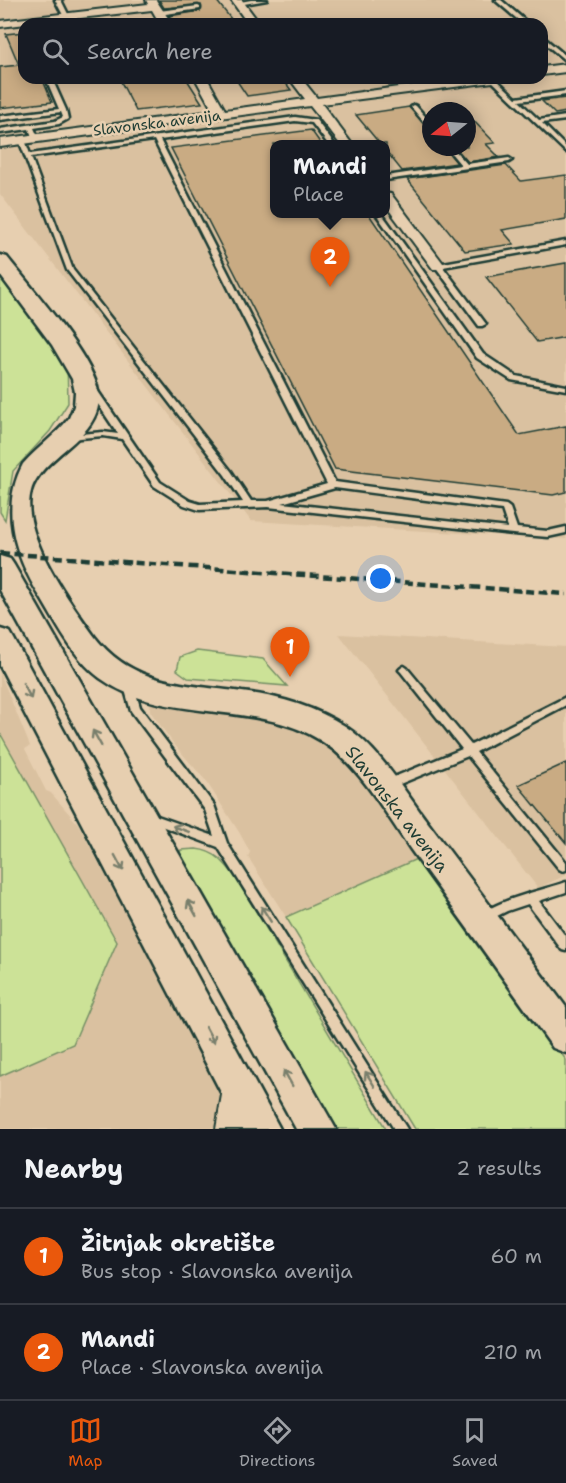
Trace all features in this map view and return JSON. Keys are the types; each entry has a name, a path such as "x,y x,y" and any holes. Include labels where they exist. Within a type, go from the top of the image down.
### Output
{"street":[{"path":"237,2 249,18"},
{"path":"50,18 155,6"},
{"path":"0,24 18,22"},
{"path":"548,70 566,68"},
{"path":"204,84 222,115"},
{"path":"300,84 343,140"},
{"name":"Slavonska avenija","path":"0,143 22,140 34,133 222,115 448,84"},
{"path":"390,202 438,266"},
{"path":"0,261 69,353 85,380"},
{"name":"Slavonska avenija","path":"85,380 87,395 78,423 23,480 17,496 19,527 46,581 93,655 127,681 157,690 266,707 308,720 342,739 383,786 566,1036"},
{"path":"0,565 317,1129"},
{"path":"0,639 261,1129"},
{"path":"230,1129 238,1086"}],"lane":[{"path":"58,0 66,16"},
{"path":"237,2 264,0"},
{"path":"498,0 519,18"},
{"path":"155,6 198,8"},
{"path":"548,43 566,59"},
{"path":"0,131 34,133 64,121 66,118 51,84"},
{"path":"499,84 566,150"},
{"path":"516,100 566,93"},
{"path":"414,107 422,116"},
{"path":"0,118 63,110"},
{"path":"538,122 566,118"},
{"path":"28,156 295,119 314,122 328,140"},
{"path":"156,138 332,485"},
{"path":"22,140 70,270 228,473 249,504"},
{"path":"457,156 465,166"},
{"path":"390,177 509,160"},
{"path":"383,218 480,356 514,378 566,388"},
{"path":"482,324 438,266 566,243"},
{"path":"85,380 157,484 187,503 199,507 268,504 513,531 548,534 566,530"},
{"path":"65,437 104,434 126,437"},
{"path":"268,504 332,485 506,508 513,531"},
{"path":"404,670 563,866"},
{"path":"127,681 135,708 210,808 222,844 401,1129"},
{"path":"383,786 469,751 566,700"},
{"path":"139,813 222,844"},
{"path":"481,920 499,908 532,900 566,887"},
{"path":"532,900 566,946"}],"shaded area":[{"path":"0,0 566,0 566,539 251,521 0,194"},
{"path":"339,634 566,647 566,875 538,888"},
{"path":"0,673 30,746 25,749 46,791 51,793 78,824 241,1129 0,1129"},
{"path":"155,703 283,723 313,736 352,764 421,857 286,917 248,857 250,852 239,832 206,781 173,743 150,711 150,705"}],"green space":[{"path":"0,271 67,358 68,403 50,431 13,471 5,520 0,512"},
{"path":"197,651 263,659 287,686 188,678 177,670 180,657"},
{"path":"0,733 117,942 73,1044 0,1076"},
{"path":"196,849 215,855 236,878 386,1129 337,1129 179,853 181,850"},
{"path":"421,857 566,1060 566,1129 415,1129 286,917"}],"building":[{"path":"159,0 216,0 230,18 170,18 169,16 200,11 201,5 164,8"},
{"path":"18,33 18,63 6,34"},
{"path":"18,65 18,84 44,84 52,102 0,108 0,67"},
{"path":"122,84 190,84 202,103 136,111"},
{"path":"239,84 286,84 291,90 247,96"},
{"path":"566,98 566,112 555,114 542,101"},
{"path":"409,107 422,121 422,156 451,156 457,163 402,171 390,156 390,140 377,140 356,115"},
{"path":"476,123 495,143 486,144 499,157 468,162 463,156 476,156"},
{"path":"311,130 318,140 270,140 270,218 371,218 519,435 566,426 566,492 553,495 335,469 171,148"},
{"path":"506,165 521,181 566,175 566,219 502,230 514,244 465,251 407,179"},
{"path":"566,263 566,337 537,342 486,277"},
{"path":"566,763 566,843 518,785"}],"railway":[{"path":"0,553 566,594"}],"place":[{"name":"Mandi","path":"330,287"},
{"name":"Žitnjak okretište","path":"290,677"}]}
